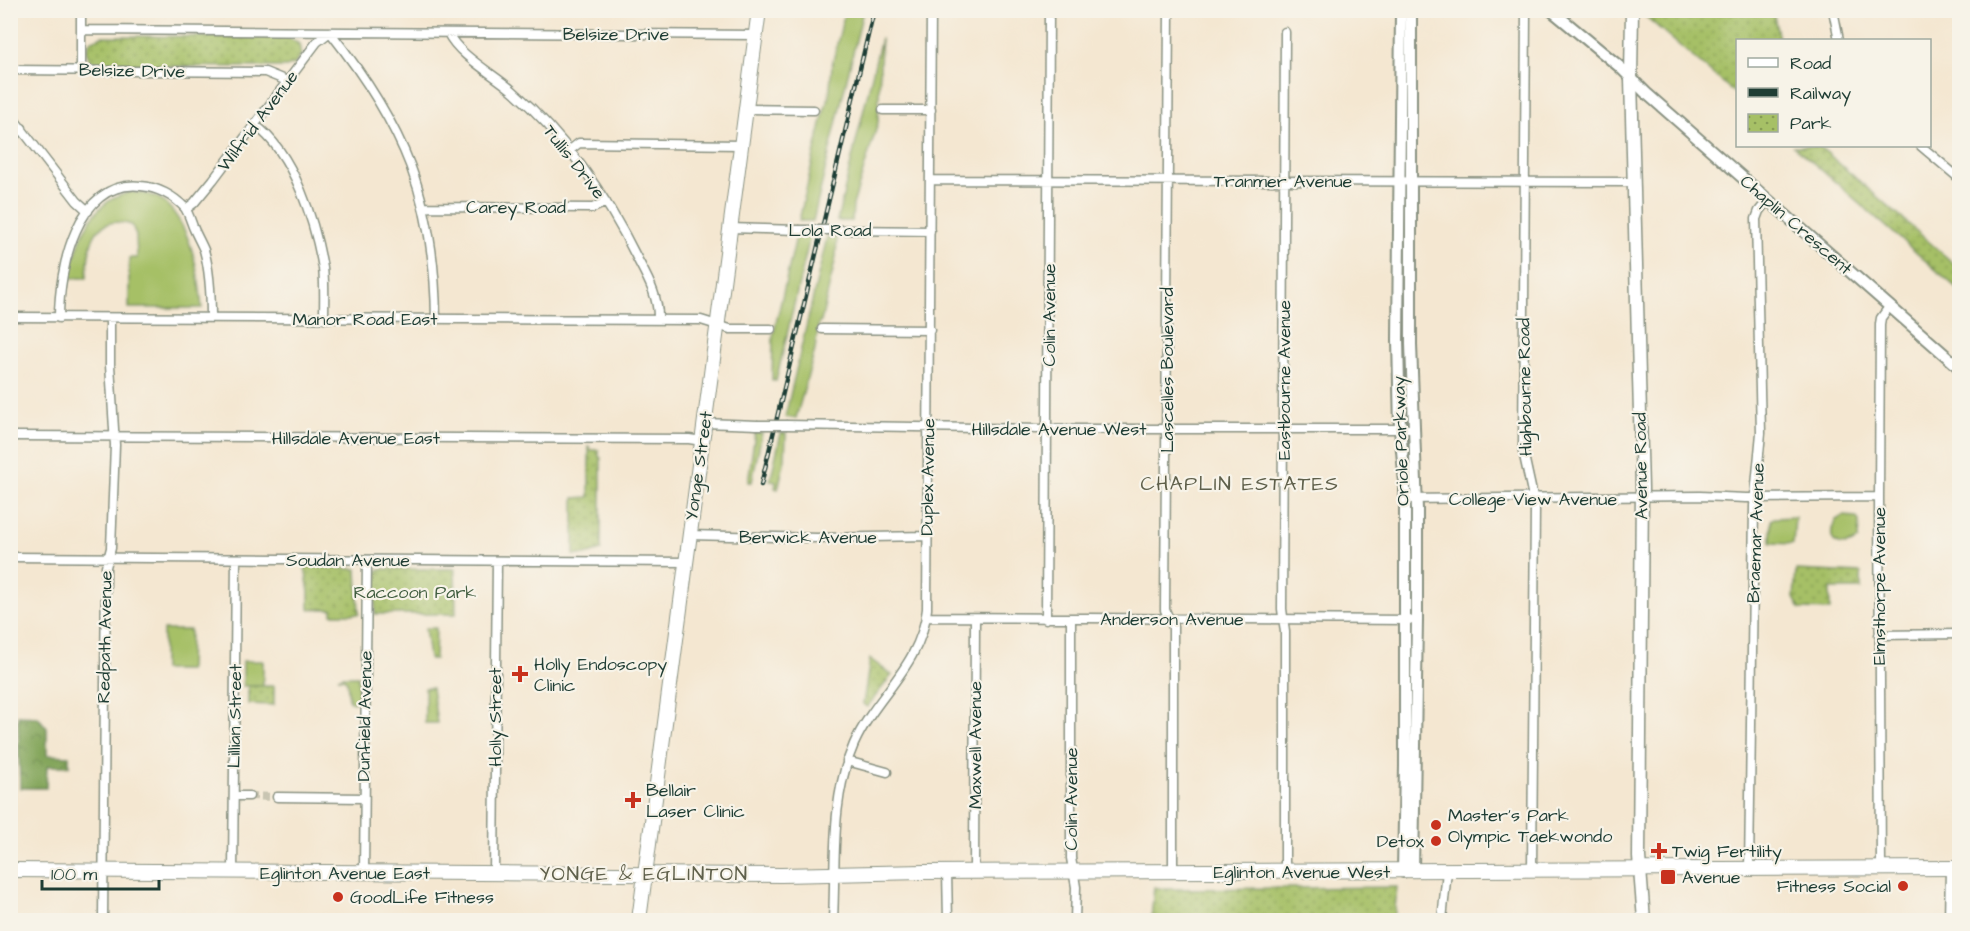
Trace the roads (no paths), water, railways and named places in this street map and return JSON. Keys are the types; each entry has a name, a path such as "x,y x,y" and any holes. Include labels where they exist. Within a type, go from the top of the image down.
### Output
{"main road":[{"name":"Yonge Street","path":"639,921 759,10"},
{"name":"Avenue Road","path":"1632,10 1631,79 1642,498 1639,870 1644,921"},
{"name":"Eglinton Avenue West","path":"644,874 835,875 1072,871 1408,872 1955,868"},
{"name":"Eglinton Avenue East","path":"10,870 644,874"}],"street":[{"path":"81,10 81,70"},
{"name":"Duplex Avenue","path":"833,921 838,809 847,761 863,727 914,656 926,617 931,10"},
{"name":"Colin Avenue","path":"1046,619 1050,180 1049,10"},
{"name":"Lascelles Boulevard","path":"1169,10 1165,610 1173,627 1173,872"},
{"name":"Oriole Parkway","path":"1401,10 1398,340 1404,499 1405,765 1408,872"},
{"name":"Oriole Parkway","path":"1408,842 1417,620 1410,182 1411,10"},
{"name":"Highbourne Road","path":"1526,10 1523,451 1535,506 1532,870"},
{"name":"Chaplin Crescent","path":"1551,10 1959,368"},
{"path":"1833,10 1839,39"},
{"name":"Belsize Drive","path":"82,30 755,34"},
{"path":"330,32 348,54 388,114 408,156 425,207 432,248 436,320"},
{"name":"Wilfrid Avenue","path":"186,209 213,180 317,42 330,32"},
{"name":"Eastbourne Avenue","path":"1285,32 1282,609 1284,620 1285,872"},
{"name":"Tullis Drive","path":"448,33 456,46 514,92 570,150 629,240 653,291 658,307 658,320"},
{"name":"Belsize Drive","path":"10,70 265,72 287,81"},
{"path":"746,109 814,110"},
{"path":"883,110 931,110"},
{"path":"10,114 87,211"},
{"path":"255,125 273,142 284,158 294,176 305,206 316,237 323,270 324,319"},
{"path":"10,140 22,128"},
{"path":"570,150 579,143 741,145"},
{"path":"1922,147 1959,179"},
{"name":"Tranmer Avenue","path":"930,180 1635,182"},
{"path":"59,318 62,276 67,255 75,233 87,211 116,188 132,185 147,186 162,192 186,209 204,249 208,270 211,318"},
{"name":"Braemar Avenue","path":"1749,870 1755,498 1761,433 1756,219 1768,200"},
{"name":"Carey Road","path":"425,207 593,208 606,202"},
{"name":"Lola Road","path":"730,228 930,231"},
{"name":"Elmsthorpe Avenue","path":"1881,868 1880,324 1881,318 1889,307"},
{"name":"Manor Road East","path":"10,318 658,320 705,321 730,328 771,329"},
{"name":"Redpath Avenue","path":"103,921 104,688 108,558 111,548 115,445 110,365 110,318"},
{"path":"822,329 930,330"},
{"name":"Hillsdale Avenue West","path":"705,423 1048,429 1413,429"},
{"name":"Hillsdale Avenue East","path":"10,436 689,439 702,441"},
{"name":"College View Avenue","path":"1404,499 1879,497"},
{"name":"Berwick Avenue","path":"689,536 817,538 927,536"},
{"name":"Soudan Avenue","path":"10,557 685,562"},
{"name":"Lillian Street","path":"233,872 236,560"},
{"name":"Dunfield Avenue","path":"364,873 367,560"},
{"name":"Holly Street","path":"494,874 496,561"},
{"name":"Anderson Avenue","path":"926,617 1417,620"},
{"name":"Maxwell Avenue","path":"974,873 975,618"},
{"name":"Colin Avenue","path":"1071,619 1072,871 1076,887 1076,921"},
{"path":"1879,634 1959,634"},
{"path":"847,761 887,772"},
{"path":"234,796 249,796"},
{"path":"277,797 364,798"},
{"path":"1949,921 1955,868"},
{"path":"1442,921 1447,871"},
{"path":"947,872 948,921"}],"tunnel":[{"path":"249,796 277,797"}],"railway":[{"path":"761,485 874,10"}],"place":[{"name":"Holly Endoscopy Clinic","path":"520,674"},
{"name":"Bellair Laser Clinic","path":"633,800"},
{"name":"Master’s Park Olympic Taekwondo","path":"1436,825"},
{"name":"Detox","path":"1436,841"},
{"name":"Twig Fertility","path":"1659,851"},
{"name":"Avenue","path":"1668,877"},
{"name":"Fitness Social","path":"1903,886"},
{"name":"GoodLife Fitness","path":"338,897"}],"district":[{"name":"CHAPLIN ESTATES","path":"1240,484"},
{"name":"YONGE & EGLINTON","path":"644,874"}],"park label":[{"name":"Raccoon Park","path":"415,592"}]}
